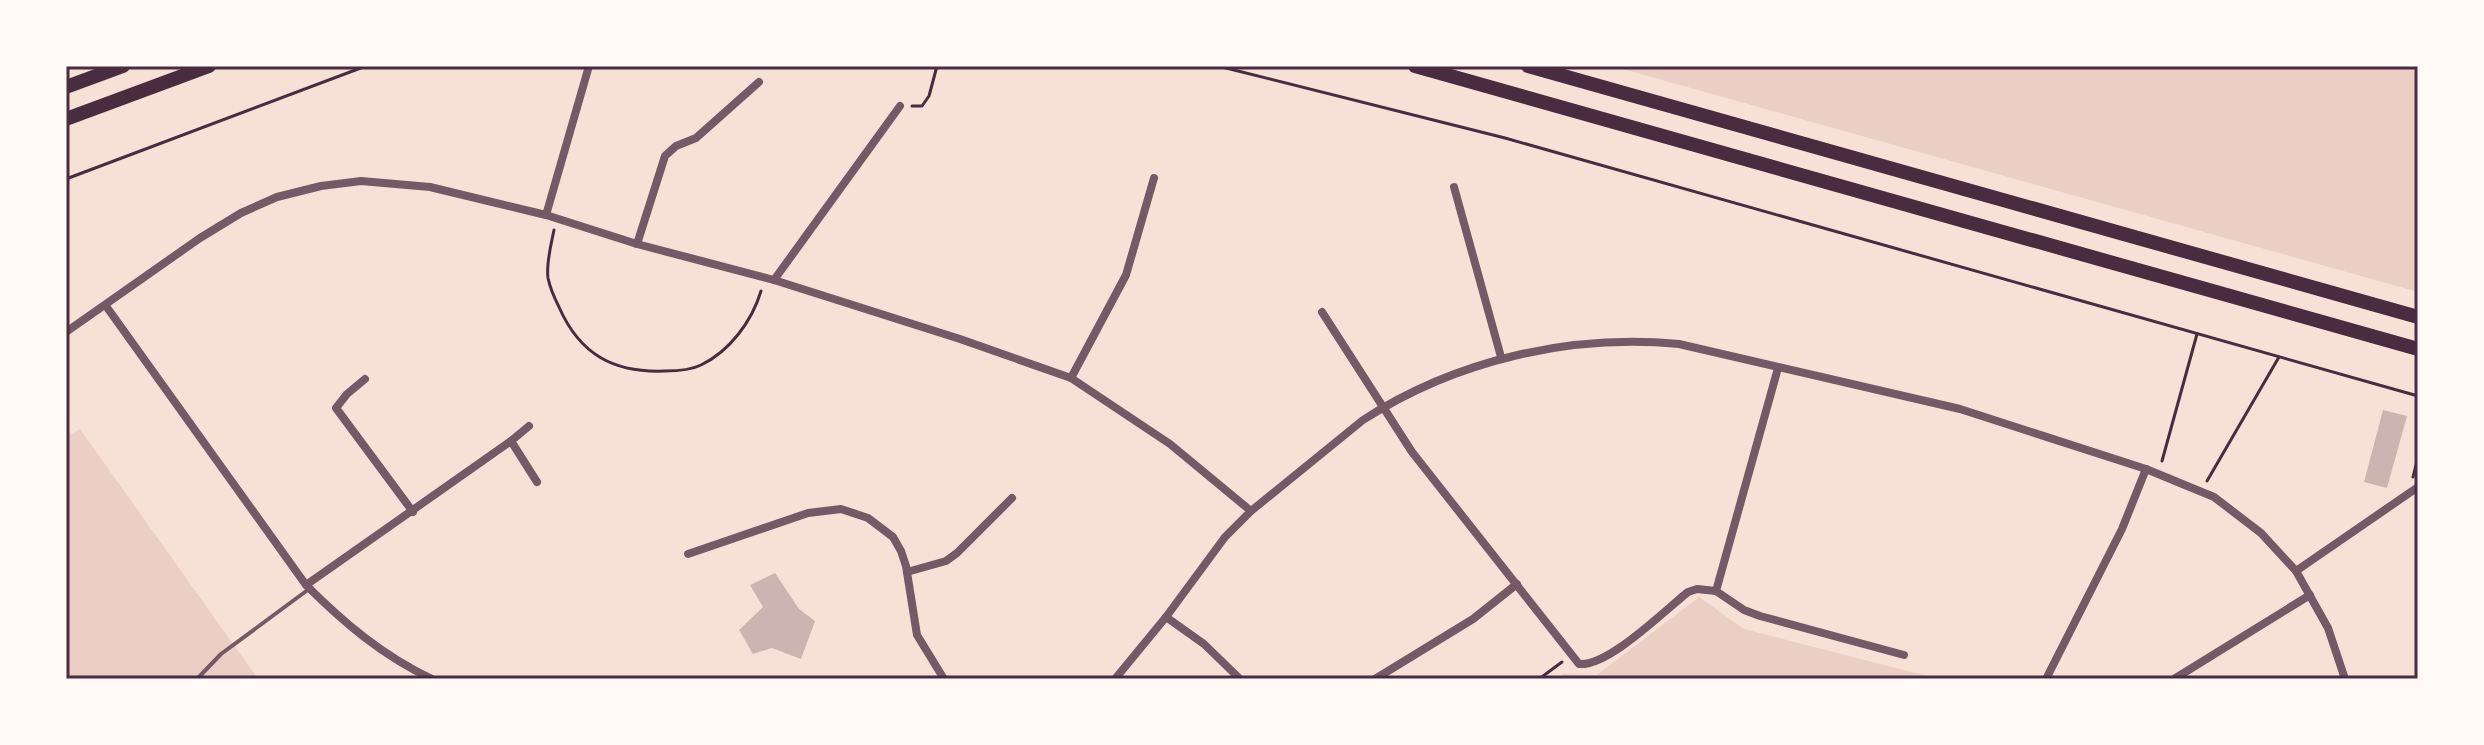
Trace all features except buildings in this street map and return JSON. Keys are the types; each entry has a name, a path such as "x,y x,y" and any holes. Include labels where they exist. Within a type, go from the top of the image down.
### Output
{"main road":[{"path":"66,87 123,66"},
{"path":"66,119 209,66"},
{"path":"1415,66 2418,349"},
{"path":"1528,66 2418,317"}],"street":[{"path":"546,215 589,66"},
{"path":"637,244 665,156 676,146 696,138 759,82"},
{"path":"770,279 900,106"},
{"path":"1071,378 1120,289 1154,178"},
{"path":"66,332 241,213 277,197 321,186 361,181 391,182 477,197 770,279 1071,378 1170,444 1251,511"},
{"path":"1454,187 1501,357"},
{"path":"106,306 308,587 368,641 399,664 432,679"},
{"path":"1322,312 1412,452 1579,664 1592,664 1617,649 1688,592 1697,589 1716,591 1744,610 1760,616 1904,655"},
{"path":"1115,679 1225,537 1251,511 1381,408 1425,386 1501,357 1640,341 1679,344 1960,409 2146,469 2201,491 2237,513 2261,533 2296,571 2328,628 2345,679"},
{"path":"1716,591 1778,368"},
{"path":"365,379 336,408 413,512"},
{"path":"308,587 529,426"},
{"path":"511,441 537,482"},
{"path":"2046,679 2122,529 2146,469"},
{"path":"2296,571 2418,487"},
{"path":"907,572 946,561 1012,498"},
{"path":"688,554 808,513 841,509 854,512 882,526 901,551 917,635 944,679"},
{"path":"1375,679 1473,619 1517,584"},
{"path":"2174,679 2310,595"},
{"path":"1166,617 1204,644 1240,679"}],"lane":[{"path":"197,679 221,654 308,587"}],"path":[{"path":"66,179 366,66"},
{"path":"900,106 922,106 929,96 937,66"},
{"path":"1218,66 1505,138 2418,396"},
{"path":"557,219 548,279 556,300 576,337 596,356 618,368 638,372 675,371 700,366 729,345 749,319 770,279"},
{"path":"2159,474 2197,334"},
{"path":"2201,491 2279,357"},
{"path":"1539,679 1572,655"}],"shaded area":[{"path":"1612,66 2418,66 2418,292"},
{"path":"80,429 258,679 66,679 66,437"},
{"path":"1699,597 1744,629 1939,679 1556,679 1563,674 1597,675"}]}
